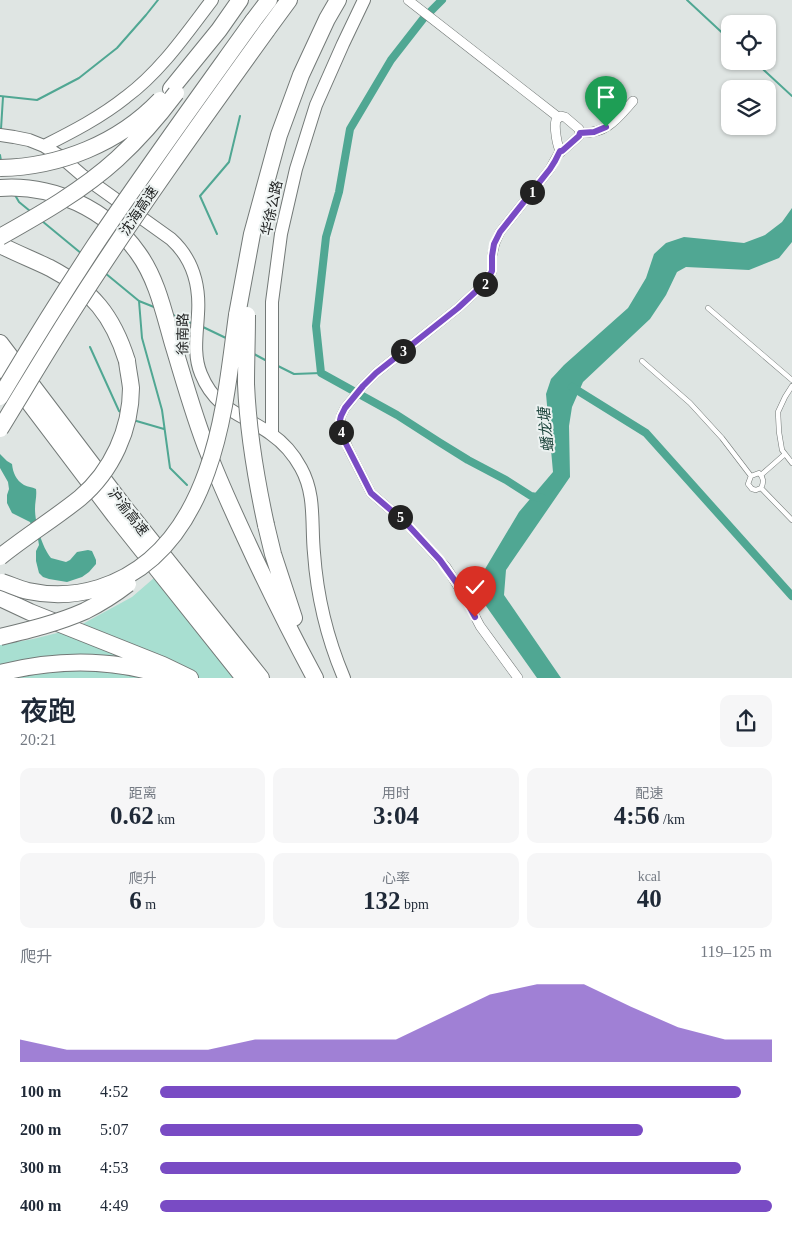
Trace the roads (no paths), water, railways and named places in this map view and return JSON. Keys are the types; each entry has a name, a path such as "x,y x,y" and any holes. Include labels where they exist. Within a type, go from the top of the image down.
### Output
{"highway":[{"path":"0,237 51,207 99,174 139,138 159,115 173,91 240,0"},
{"name":"沈海高速","path":"0,429 72,312 185,144 260,26 269,0"},
{"name":"沈海高速","path":"0,396 95,245 172,134 260,26 290,0"},
{"path":"0,637 69,618 116,593 155,559 172,538 192,506 208,470 216,444 242,315 252,234 279,135 301,75 338,0"},
{"path":"0,168 14,168 55,161 93,148 135,122 173,91"},
{"path":"0,188 9,187 50,192 83,205 113,225 138,253 155,287 208,452 234,516 315,678"},
{"path":"0,245 52,270 95,300 115,329 122,344 131,386 129,413 122,438 111,462 81,497 0,557"},
{"path":"242,315 252,454 266,525 293,617 319,678"},
{"name":"沪渝高速","path":"0,343 125,508 261,678"},
{"name":"沪渝高速","path":"0,364 115,516 244,678"},
{"path":"1,587 57,594 85,592 112,584 138,570 172,538"},
{"path":"1,587 30,612 163,665 190,678"},
{"path":"0,673 31,666 72,662 130,667 172,678"}],"street":[{"path":"44,146 98,118 128,96 155,71 179,44 212,0"},
{"name":"华徐公路","path":"272,434 272,302 281,234 296,169 316,105 364,0"},
{"path":"411,3 558,117 565,117 579,129 580,133"},
{"path":"580,133 594,132 610,125 633,101"},
{"path":"558,117 555,124 560,151"},
{"path":"518,678 480,626 458,585 440,560 407,524 374,497 368,489 341,431 341,416 350,401 376,373 470,298 486,282 492,271 494,244 500,232 550,169 560,151 579,136 580,133"},
{"name":"徐南路","path":"0,135 28,140 44,146 61,157 83,176 179,246 192,266 197,289 196,348 199,367 206,385 213,395 231,412 272,434 281,442 292,455 308,484 312,500 313,552 317,587 324,622 344,678"}],"lane":[{"path":"708,308 792,380"},
{"path":"642,361 690,403 722,438 751,476"},
{"path":"792,386 778,412 782,450 792,463"},
{"path":"761,475 785,454"},
{"path":"759,473 761,475 764,483 761,488 752,489 748,484 751,476 759,473"},
{"path":"761,488 792,520"}],"waterway":[{"path":"0,96 37,100 79,78 117,48 158,0"},
{"path":"442,0 423,19 391,60 350,129 339,192 326,237 316,326 321,373 397,415 468,460 531,496 542,498"},
{"path":"687,0 721,32"},
{"path":"764,70 792,96"},
{"path":"1,129 3,97"},
{"path":"217,234 200,196 229,162 240,116"},
{"path":"0,155 1,161"},
{"path":"15,195 19,202 30,211"},
{"path":"42,221 82,254"},
{"path":"105,273 139,301 154,307"},
{"path":"139,301 142,338 162,410 170,468 187,485"},
{"path":"173,315 191,323"},
{"path":"203,327 228,339"},
{"path":"90,347 121,412"},
{"path":"254,354 267,361"},
{"path":"278,366 294,374 321,373"},
{"path":"572,387 646,433 792,596"},
{"path":"133,420 164,429"}],"water label":[{"name":"蟠龙塘","path":"546,430"}]}
